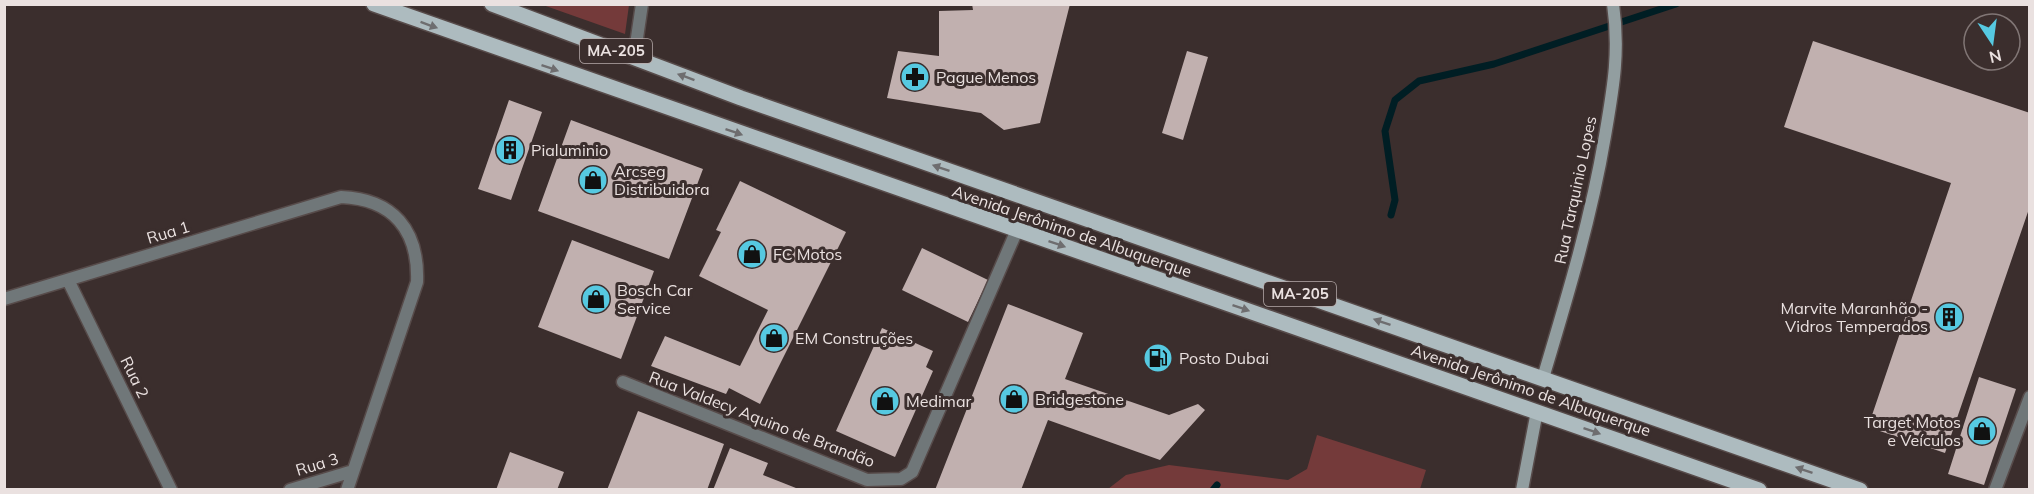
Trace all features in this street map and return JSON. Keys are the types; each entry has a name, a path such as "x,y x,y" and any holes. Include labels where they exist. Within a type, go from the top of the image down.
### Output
{"main road":[{"name":"Avenida Jerônimo de Albuquerque","path":"374,4 1759,489"},
{"name":"Avenida Jerônimo de Albuquerque","path":"492,4 741,98 1860,489"},
{"name":"Rua Tarquinio Lopes","path":"1542,378 1582,249 1617,65 1613,8"},
{"path":"1522,489 1537,411"}],"street":[{"path":"634,58 642,4"},
{"name":"Rua 1","path":"4,299 341,196 372,201 396,216 411,240 418,270 417,282 353,471"},
{"name":"Rua Valdecy Aquino de Brandão","path":"623,382 867,480 901,479 912,472 1017,230"},
{"name":"Rua 2","path":"68,280 171,489"},
{"path":"1995,489 2030,397"},
{"path":"347,489 353,471"},
{"name":"Rua 3","path":"290,489 353,471"}],"shaded area":[{"path":"543,5 629,5 625,34"},
{"path":"1317,435 1426,470 1420,489 1108,489 1126,475 1169,465 1288,480 1307,469"}],"building":[{"path":"972,4 1070,4 1040,123 1004,130 981,113 887,98 898,51 939,56 939,11 973,10"},
{"name":"Marvite Maranhão - Vidros Temperados","path":"1813,41 2030,113 2030,206 1945,453 1868,427 1951,183 1784,127"},
{"path":"1187,51 1208,57 1183,140 1162,133"},
{"name":"Pialuminio","path":"509,100 542,112 511,200 478,189"},
{"path":"571,120 703,169 669,259 538,211"},
{"path":"740,181 846,232 760,404 729,388 726,394 651,366 665,336 740,366 768,310 699,276 721,232 716,230"},
{"name":"Bosch Car Service","path":"572,240 654,271 621,359 538,327"},
{"path":"922,248 988,280 968,322 902,290"},
{"name":"Bridgestone","path":"1008,304 1083,333 1065,379 1169,415 1198,404 1205,410 1160,460 1048,420 1021,490 935,490"},
{"name":"Medimar","path":"882,328 933,351 926,367 933,371 895,457 836,431"},
{"name":"Target Motos e Veículos","path":"1979,377 2016,389 1984,485 1948,474"},
{"path":"638,411 724,444 707,490 607,490"},
{"path":"730,448 768,463 763,475 801,490 713,490"},
{"path":"510,452 564,472 557,490 496,490"}],"waterway":[{"path":"1391,215 1395,200 1385,131 1395,100 1419,81 1494,64 1676,4"},
{"path":"1213,490 1217,485"}],"place":[{"name":"Pague Menos","path":"915,77"},
{"name":"Pialuminio","path":"510,150"},
{"name":"Arcseg Distribuidora","path":"593,180"},
{"name":"FC Motos","path":"752,254"},
{"name":"Bosch Car Service","path":"596,299"},
{"name":"Marvite Maranhão - Vidros Temperados","path":"1949,317"},
{"name":"EM Construções","path":"774,338"},
{"name":"Posto Dubai","path":"1158,358"},
{"name":"Bridgestone","path":"1014,399"},
{"name":"Medimar","path":"885,401"},
{"name":"Target Motos e Veículos","path":"1982,431"}]}
